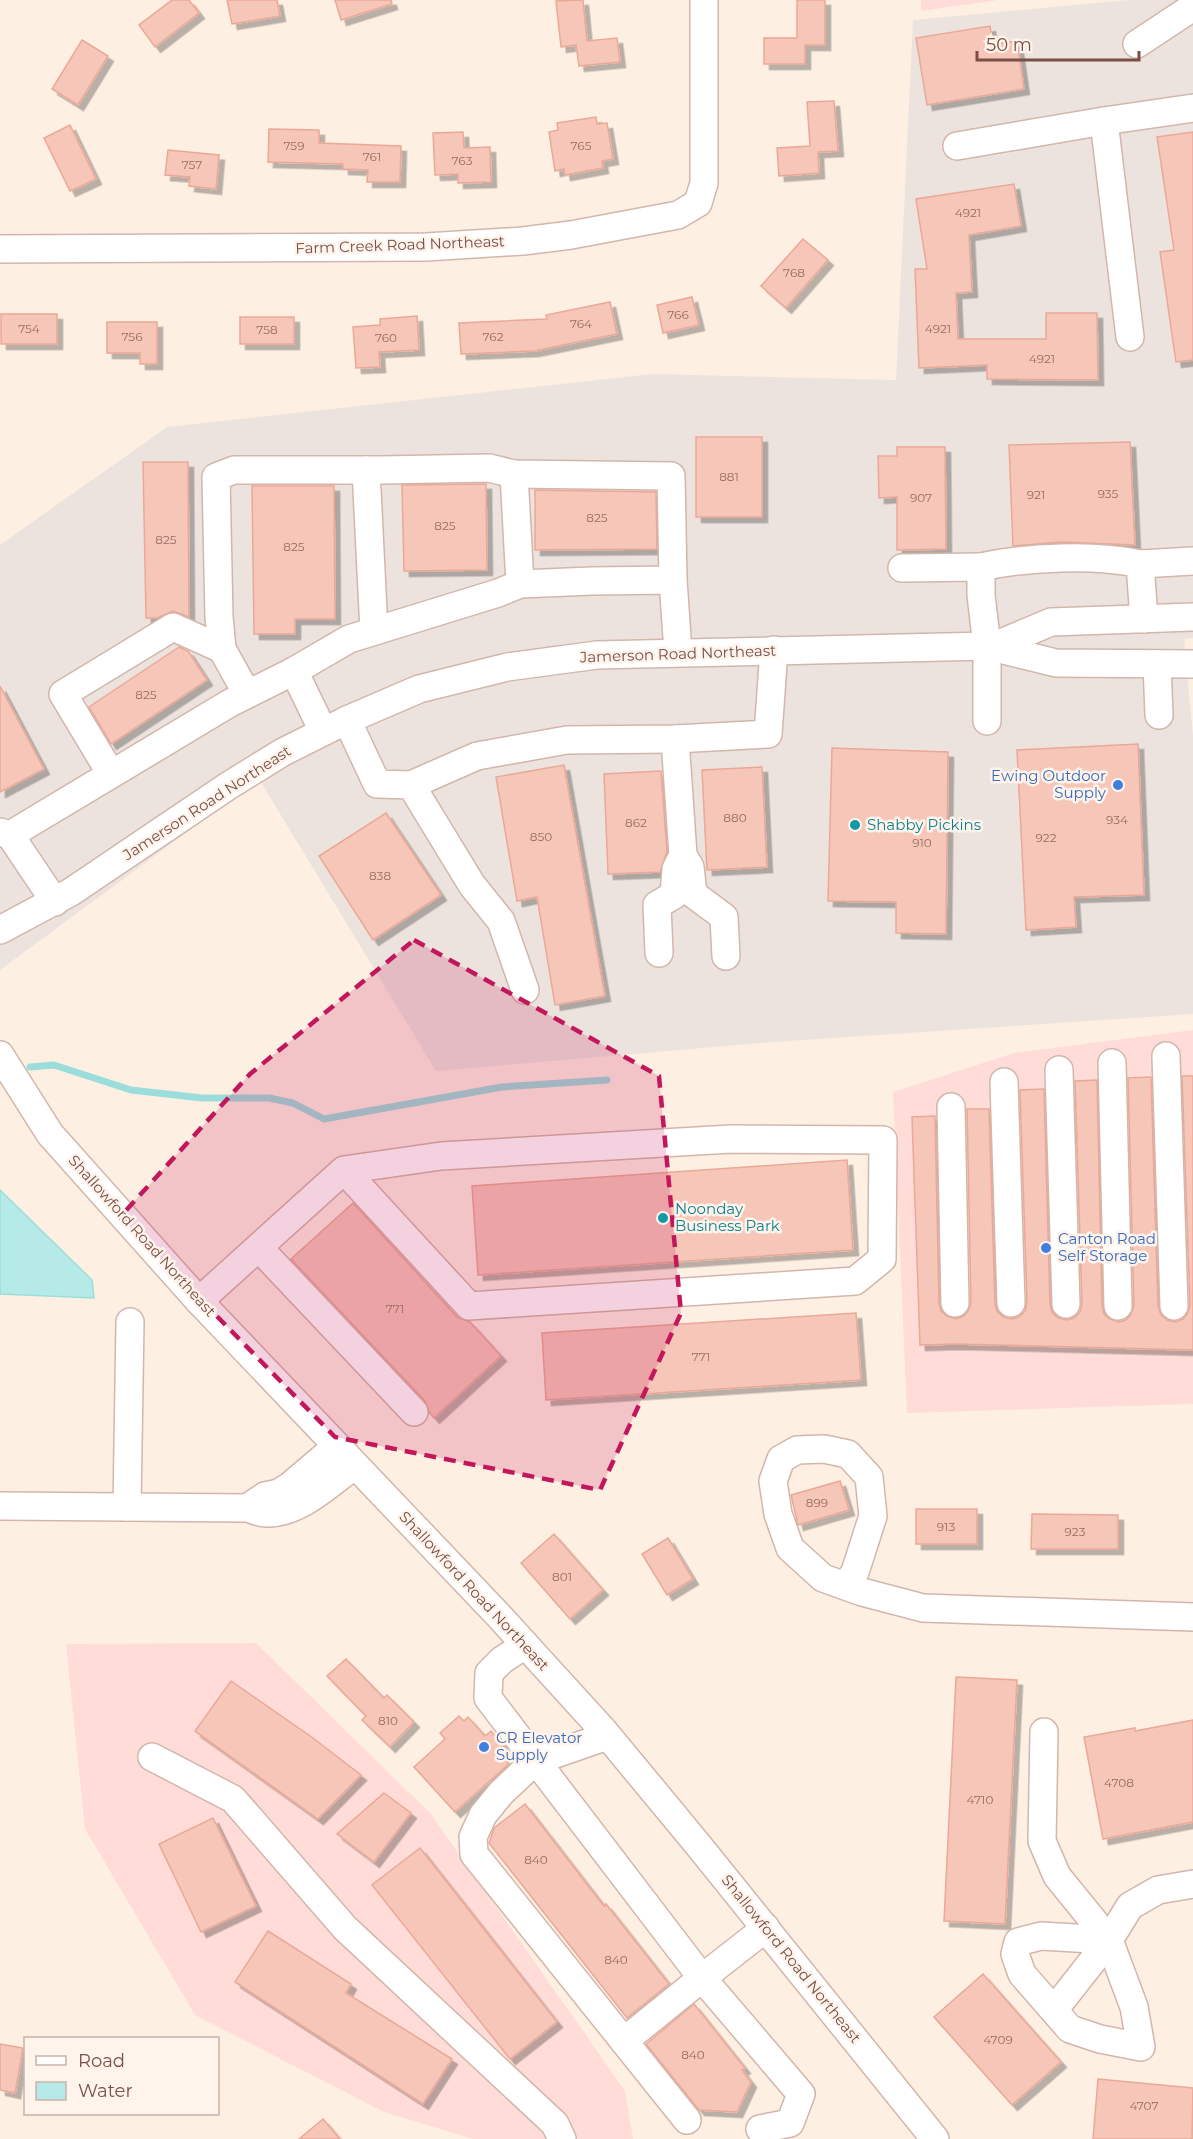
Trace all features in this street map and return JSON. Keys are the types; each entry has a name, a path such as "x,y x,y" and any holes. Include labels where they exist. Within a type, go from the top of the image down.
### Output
{"street":[{"name":"Farm Creek Road Northeast","path":"0,249 460,246 571,236 678,215 698,203 704,183 704,0"},
{"path":"1137,44 1193,7"},
{"path":"957,146 1193,108"},
{"path":"1104,121 1130,337"},
{"path":"247,694 222,649 219,617 216,477 234,470 489,468 514,474 671,476 673,580 678,652"},
{"path":"366,470 374,631"},
{"path":"514,474 520,584"},
{"path":"902,568 981,567 1012,560 1117,559 1140,564 1193,561"},
{"path":"1140,564 1144,618"},
{"path":"981,567 981,595 990,646 987,721"},
{"path":"55,902 5,833 247,694 294,671 349,639 498,593 520,584 592,580 673,580"},
{"name":"Jamerson Road Northeast","path":"990,646 1051,622 1193,617"},
{"path":"111,774 63,694 173,627 222,649"},
{"name":"Jamerson Road Northeast","path":"11,925 55,902 228,786 283,752 419,689 507,667 597,655 990,646 1056,663 1193,664"},
{"path":"294,671 377,783 411,785 477,756 567,741 768,734 774,650"},
{"path":"1157,664 1159,715"},
{"path":"675,739 683,855 690,867 693,894 724,917 726,956"},
{"path":"411,785 472,885 501,921 525,990"},
{"path":"659,953 657,905 674,895 676,868 683,855"},
{"path":"0,954 11,925"},
{"name":"Shallowford Road Northeast","path":"0,1055 50,1134 199,1301 525,1645 607,1736 766,1928 935,2139"},
{"path":"1166,1056 1174,1306"},
{"path":"1112,1063 1118,1306"},
{"path":"1059,1070 1066,1304"},
{"path":"1004,1082 1011,1304"},
{"path":"951,1107 955,1303"},
{"path":"199,1301 344,1170 441,1156 731,1139 882,1140 882,1259 855,1281 469,1306 344,1170"},
{"path":"259,1248 414,1412"},
{"path":"127,1507 130,1322"},
{"path":"248,1508 264,1496 279,1493 290,1486 337,1446"},
{"path":"845,1586 855,1572 873,1516 870,1477 848,1454 824,1449 797,1450 782,1459 773,1481 778,1514 790,1548 823,1578 845,1586 923,1608 1193,1617"},
{"path":"0,1506 248,1508 263,1513 281,1512 302,1503 355,1465"},
{"path":"525,1645 502,1660 489,1673 488,1698 702,1978 801,2094 790,2123 760,2129"},
{"path":"1044,1732 1042,1841 1057,1876 1109,1940 1134,2007 1141,2047 1100,2039 1070,2029 1022,1974 1015,1954 1018,1942 1041,1936 1109,1940"},
{"path":"607,1736 535,1761 501,1793 483,1815 473,1837 474,1854 687,2120"},
{"path":"152,1757 233,1799 345,1928 555,2124 562,2139"},
{"path":"1054,2010 1109,1940 1130,1906 1158,1890 1193,1884"},
{"path":"624,2041 766,1928"}],"highlighted area":[{"path":"414,940 659,1076 681,1313 600,1490 335,1437 120,1217 250,1074"}],"shaded area":[{"path":"921,0 998,0 921,11"},
{"path":"1128,0 1193,0 1193,638 1184,639 1193,736 1193,1014 773,1042 436,1071 259,779 0,970 0,545 167,427 652,374 896,380 913,20"},
{"name":"Canton Road Self Storage","path":"1193,1030 1193,1404 907,1413 893,1092 1014,1053"},
{"path":"256,1643 431,1814 625,2091 633,2139 473,2139 384,2112 195,2015 85,1829 66,1644"}],"water":[{"path":"0,1190 92,1280 94,1298 0,1294"}],"building":[{"path":"172,0 189,0 199,13 155,47 139,25"},
{"path":"227,0 277,0 280,16 232,24"},
{"path":"335,0 391,0 392,4 341,20"},
{"path":"583,0 587,41 617,38 620,62 579,66 576,45 561,47 556,1"},
{"path":"797,0 825,0 825,45 805,45 805,64 764,64 764,38 797,38"},
{"path":"990,26 993,44 1017,41 1024,89 927,105 916,38"},
{"path":"82,40 108,56 78,105 52,89"},
{"path":"834,101 838,151 818,152 819,173 779,176 777,148 810,146 807,102"},
{"path":"596,117 597,124 607,123 613,159 602,161 603,168 565,175 564,169 555,171 549,132 558,130 557,123"},
{"path":"70,125 96,179 70,191 44,138"},
{"path":"269,129 319,130 319,143 401,146 400,182 367,182 368,170 343,169 343,164 268,162"},
{"path":"463,132 464,148 490,147 491,182 458,183 458,174 435,175 433,133"},
{"path":"1193,132 1193,360 1176,362 1160,252 1174,250 1157,137"},
{"path":"168,150 219,155 216,189 189,186 190,177 165,175"},
{"path":"1014,184 1021,226 969,235 972,292 956,293 958,339 1046,339 1046,313 1097,313 1098,380 987,379 987,365 919,368 915,269 927,269 916,199"},
{"path":"803,239 828,260 786,308 761,286"},
{"path":"692,297 699,325 663,333 657,305"},
{"path":"610,302 617,334 534,351 461,354 459,323 547,319 546,315"},
{"path":"1,314 57,314 57,344 1,344"},
{"path":"417,316 419,350 379,352 380,367 356,368 353,327 380,325 380,319"},
{"path":"240,317 294,317 294,344 240,344"},
{"path":"107,322 157,322 157,364 140,364 140,353 107,353"},
{"path":"696,437 762,437 762,517 696,517"},
{"path":"1130,442 1135,545 1061,542 1013,546 1009,445"},
{"path":"897,447 945,447 946,549 897,550 897,497 879,498 878,456 897,456"},
{"path":"143,462 188,462 189,617 173,611 157,618 146,618"},
{"path":"486,484 487,570 404,571 402,485"},
{"path":"252,486 334,486 335,619 295,619 295,634 254,634"},
{"path":"535,490 656,492 657,549 535,550"},
{"path":"179,647 188,651 207,680 111,744 89,707"},
{"path":"0,686 44,769 0,792"},
{"path":"1138,744 1144,895 1074,897 1076,927 1026,930 1017,750"},
{"path":"832,748 948,752 946,934 896,933 896,902 828,901"},
{"path":"564,765 605,996 555,1005 537,897 517,901 496,777"},
{"path":"762,767 767,867 707,870 702,770"},
{"path":"661,771 667,852 660,872 608,874 604,774"},
{"path":"386,813 441,895 373,940 319,856"},
{"path":"1182,1076 1193,1076 1193,1350 920,1345 912,1117 935,1116 939,1303 941,1311 956,1319 964,1316 971,1303 967,1109 989,1109 995,1304 997,1311 1003,1317 1012,1319 1019,1317 1025,1311 1027,1302 1020,1090 1044,1089 1050,1304 1052,1312 1058,1318 1067,1320 1074,1318 1080,1312 1082,1304 1075,1081 1097,1080 1102,1306 1104,1314 1119,1322 1126,1320 1134,1306 1128,1078 1151,1077 1158,1306 1161,1315 1167,1320 1175,1322 1183,1319 1190,1305"},
{"name":"Noonday Business Park","path":"847,1160 853,1250 478,1275 472,1186"},
{"path":"353,1203 457,1317 470,1322 501,1356 434,1418 425,1401 291,1259"},
{"path":"856,1313 861,1380 546,1400 542,1333"},
{"path":"840,1481 849,1510 798,1525 791,1495"},
{"path":"916,1509 977,1509 977,1544 916,1544"},
{"path":"1032,1514 1118,1515 1118,1549 1031,1549"},
{"path":"554,1534 603,1590 570,1619 521,1563"},
{"path":"668,1538 693,1579 667,1595 642,1554"},
{"path":"346,1659 384,1698 387,1695 414,1722 390,1747 362,1720 366,1716 327,1676"},
{"path":"956,1677 1017,1680 1005,1924 944,1921"},
{"path":"231,1681 313,1738 361,1775 318,1819 195,1731"},
{"path":"459,1716 464,1721 468,1717 485,1736 491,1731 503,1745 497,1751 509,1764 455,1812 414,1767 445,1739 440,1733"},
{"path":"1193,1720 1193,1822 1103,1839 1084,1737 1135,1728 1135,1731"},
{"path":"384,1793 411,1813 374,1862 337,1834"},
{"path":"525,1804 604,1906 606,1904 669,1984 627,2018 489,1843 494,1828"},
{"path":"213,1818 256,1906 201,1932 159,1844"},
{"path":"420,1848 557,2022 510,2059 372,1885"},
{"path":"268,1931 351,1984 346,1993 452,2059 423,2104 235,1982"},
{"path":"983,1974 1061,2062 1012,2105 934,2017"},
{"path":"694,2004 745,2068 742,2070 751,2082 737,2112 699,2110 646,2044"},
{"path":"0,2044 23,2048 15,2093 0,2090"},
{"path":"1098,2079 1193,2088 1192,2139 1093,2139"},
{"path":"323,2119 340,2139 299,2139"}],"waterway":[{"path":"30,1067 54,1065 131,1090 202,1098 269,1098 293,1103 324,1119 502,1087 607,1080"}],"place":[{"name":"Ewing Outdoor Supply","path":"1118,785"},
{"name":"Shabby Pickins","path":"855,825"},
{"name":"Noonday Business Park","path":"663,1218"},
{"name":"Canton Road Self Storage","path":"1046,1248"},
{"name":"CR Elevator Supply","path":"484,1747"}]}
